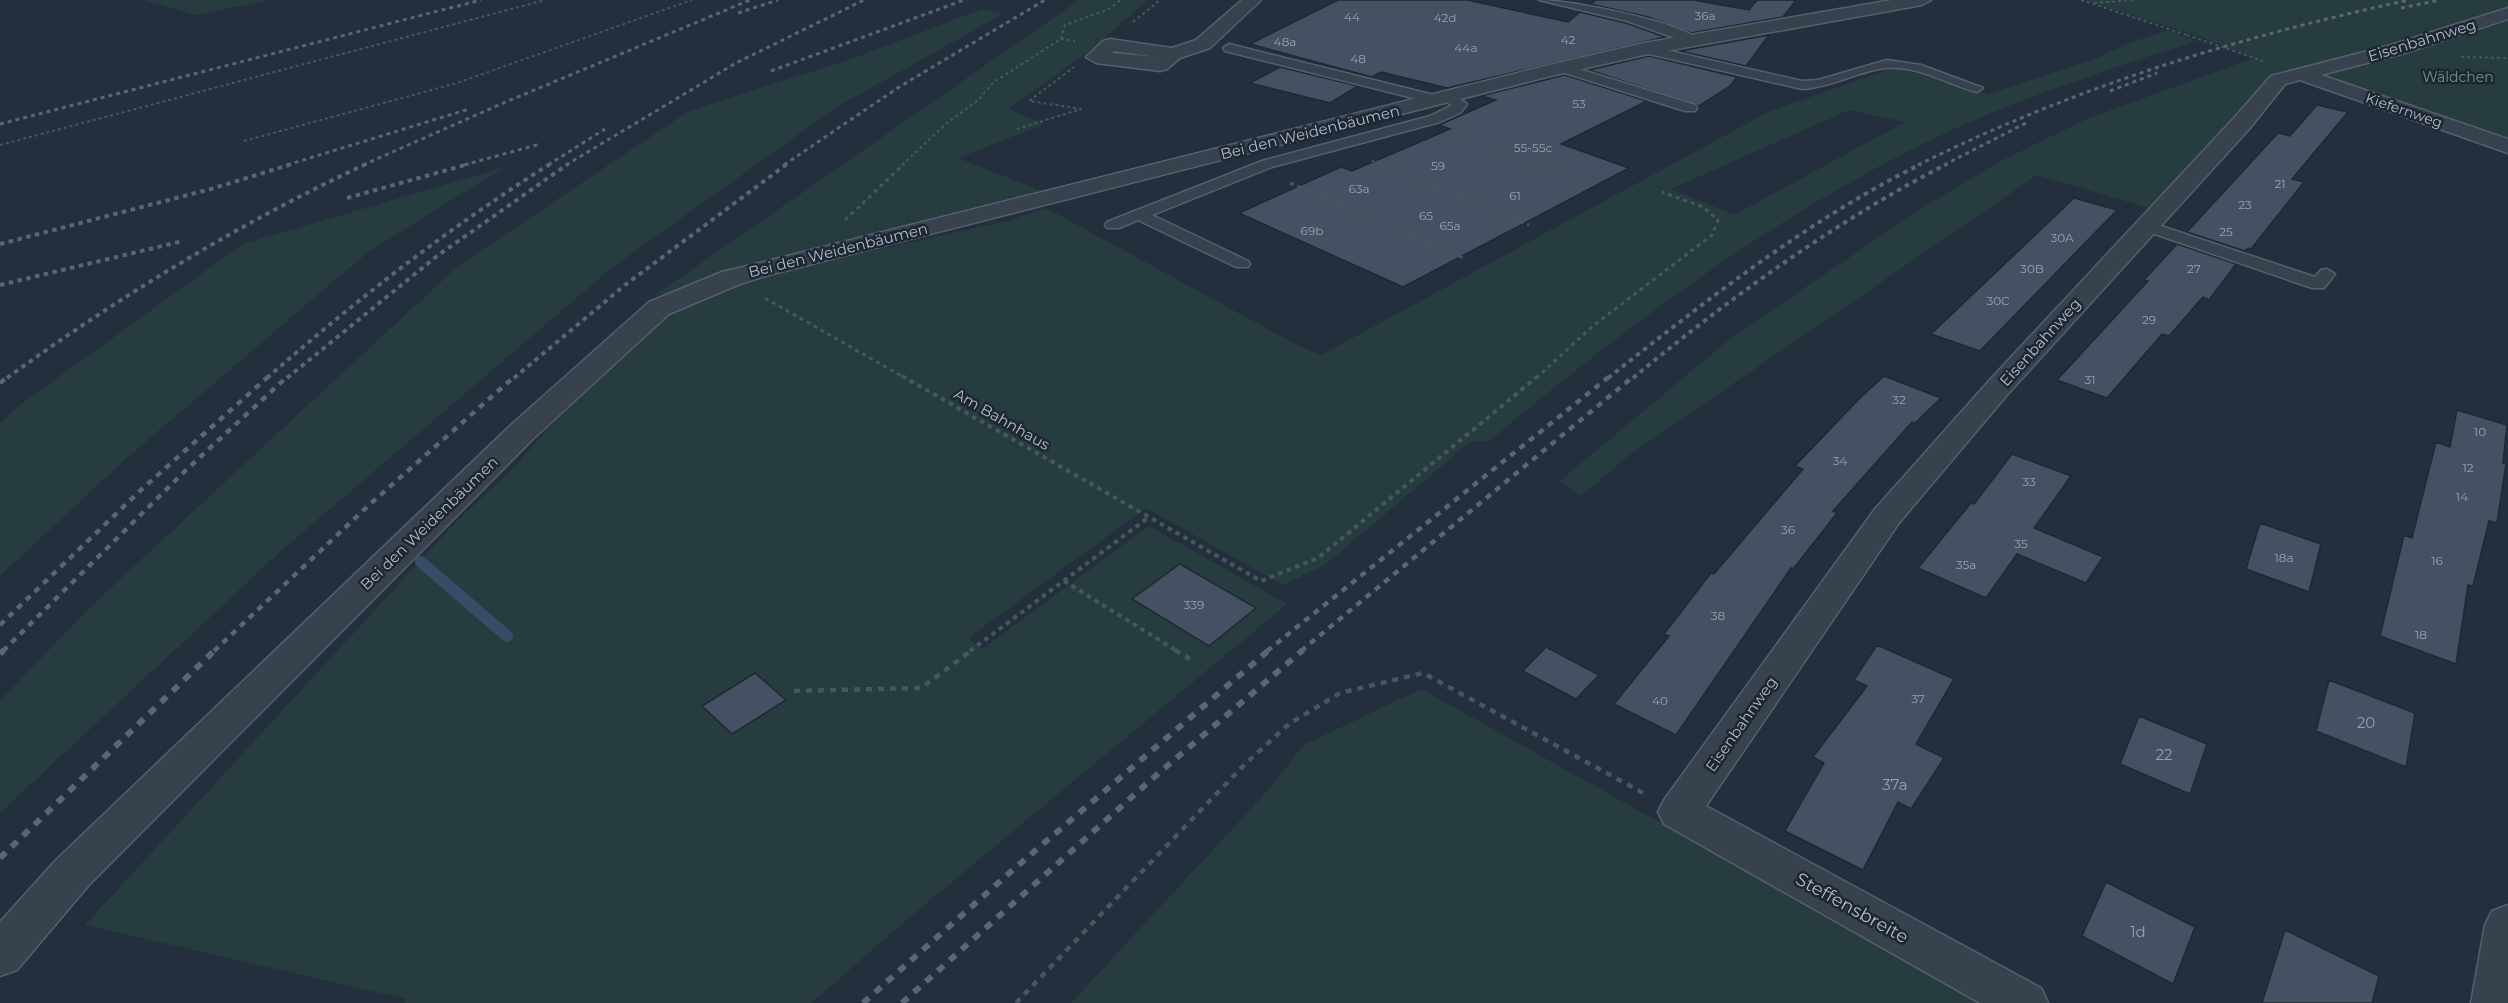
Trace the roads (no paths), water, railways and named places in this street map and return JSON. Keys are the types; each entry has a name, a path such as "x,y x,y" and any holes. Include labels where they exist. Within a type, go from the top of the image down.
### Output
{"street":[{"path":"1096,57 1160,65 1173,54 1203,44 1252,0"},
{"name":"Bei den Weidenbäumen","path":"0,955 72,873 523,431 659,308 731,278 1435,107 1563,68 1693,39 1922,0"},
{"name":"Eisenbahnweg","path":"1679,813 1887,516 1997,389 2242,123 2278,80 2398,49 2508,13"},
{"name":"Kiefernweg","path":"2300,74 2508,146"},
{"name":"Steffensbreite","path":"1679,813 2024,1003"},
{"path":"2495,1003 2508,925"}],"lane":[{"path":"1545,0 1630,18 1693,39"},
{"path":"1229,48 1435,107"},
{"path":"1644,49 1795,84 1819,84 1887,64 1917,68 1977,88"},
{"path":"1563,68 1690,108"},
{"path":"1113,225 1257,168 1335,146 1435,107"},
{"path":"1139,215 1242,264"},
{"path":"2146,226 2318,284 2327,274"}],"waterway":[{"path":"421,562 507,636"}],"railway":[{"path":"0,124 481,0"},
{"path":"363,165 501,104 750,0"},
{"path":"738,13 778,0"},
{"path":"566,165 736,63 864,0"},
{"path":"771,71 964,0"},
{"path":"784,165 899,87 1045,0"},
{"path":"1918,165 2037,112 2158,67 2282,30 2409,0"},
{"path":"2401,8 2440,0"},
{"path":"2110,91 2157,73"},
{"path":"287,165 469,109"},
{"path":"1944,165 2026,123"},
{"path":"548,165 605,129"},
{"path":"464,165 540,144"},
{"path":"0,244 211,189 292,164"},
{"path":"7,378 93,318 182,262 273,211 366,164"},
{"path":"347,198 469,164"},
{"path":"267,378 404,265 476,213 550,164"},
{"path":"287,378 437,256 568,164"},
{"path":"514,378 625,285 787,164"},
{"path":"1608,378 1721,291 1798,236 1838,210 1921,164"},
{"path":"1633,378 1706,320 1784,263 1865,210 1947,164"},
{"path":"0,285 183,241"},
{"path":"0,383 9,376"},
{"path":"0,625 142,489 269,376"},
{"path":"3,651 185,471 288,376"},
{"path":"214,651 368,506 515,376"},
{"path":"1267,651 1610,376"},
{"path":"1301,651 1634,376"},
{"path":"0,858 215,650"},
{"path":"863,1003 1015,868 1269,650"},
{"path":"902,1003 1153,778 1303,650"},
{"path":"0,654 3,651"}],"park label":[{"name":"Wäldchen","path":"2458,77"}]}
